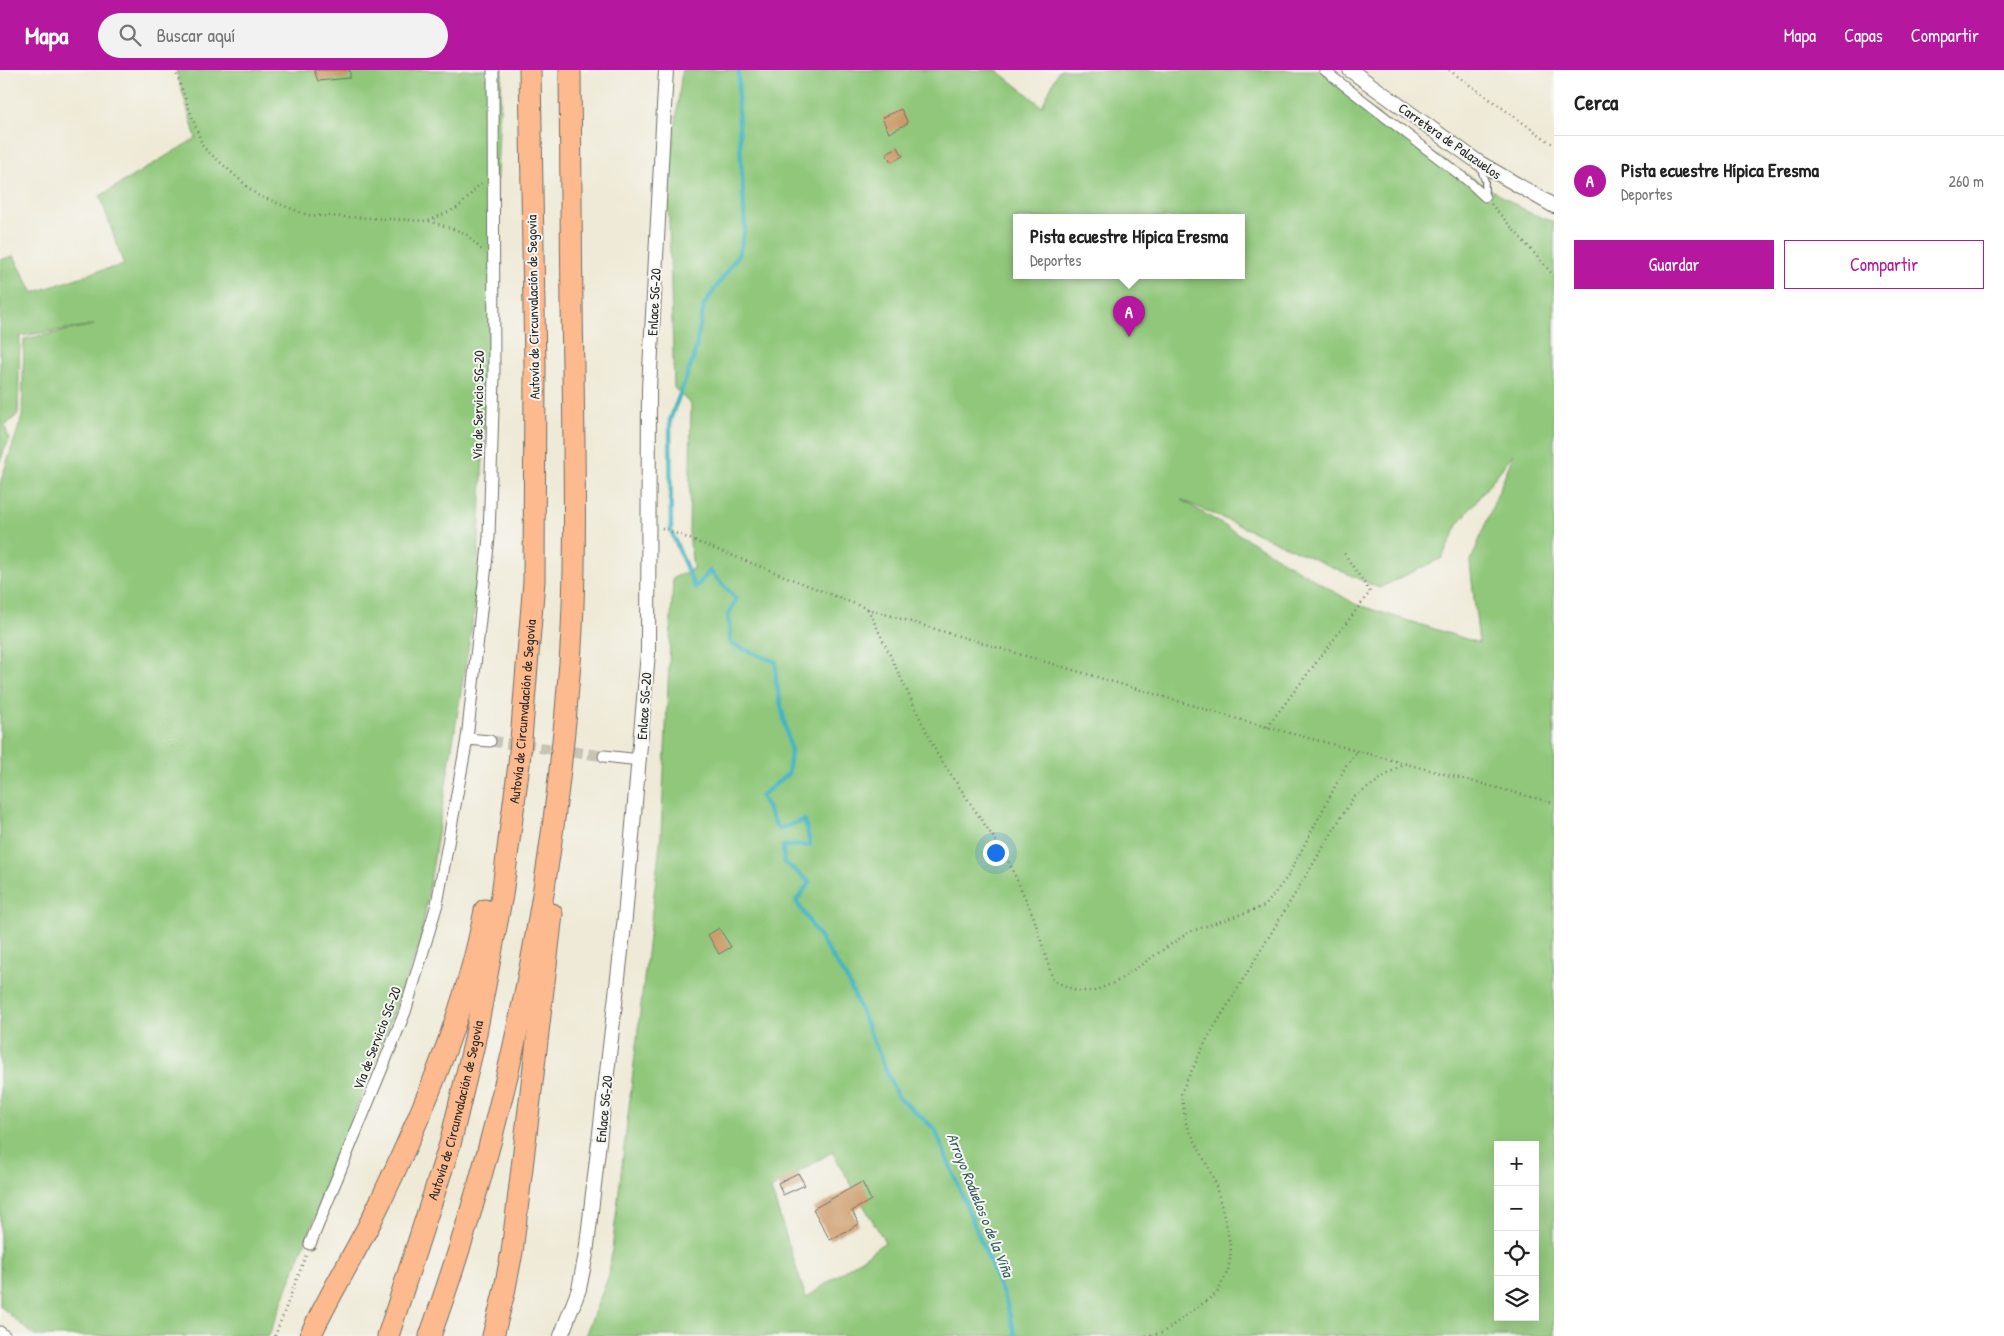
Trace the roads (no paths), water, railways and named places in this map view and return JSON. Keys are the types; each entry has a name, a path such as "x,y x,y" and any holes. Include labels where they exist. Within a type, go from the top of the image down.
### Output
{"highway":[{"name":"Autovía de Circunvalación de Segovia","path":"388,1336 450,1144 474,1044 502,895 519,764 534,581 535,368 530,70"},
{"path":"493,1336 512,1252 552,921 559,787 570,660 575,480 570,70"},
{"path":"310,1336 372,1220 438,1070 482,926 501,826 519,764"},
{"path":"430,1336 487,1159 512,1061 547,871 559,787"}],"street":[{"name":"Vía de Servicio SG-20","path":"310,1244 405,1012 437,904 467,739 489,537 494,376 493,70"},
{"name":"Enlace SG-20","path":"561,1336 579,1289 586,1254 625,917 640,760 648,653 650,389 666,70"},
{"path":"1324,70 1469,182 1485,197"},
{"name":"Carretera de Palazuelos","path":"1350,70 1478,162 1554,206"},
{"path":"467,739 490,741"},
{"path":"604,756 640,760"},
{"path":"0,1331 6,1336"}],"lane":[{"path":"1478,162 1485,181 1485,197"}],"waterway":[{"name":"Arroyo Roduelos o de la Viña","path":"739,70 738,106 745,228 739,254 704,305 694,357 670,420 671,531 695,588 710,571 736,599 728,615 731,644 776,662 776,681 791,752 788,774 761,796 778,829 805,820 810,845 783,846 784,862 810,882 796,901 848,981 897,1096 935,1129 1006,1302 1016,1336"}],"tunnel":[{"path":"490,741 604,756"}],"place":[{"name":"Pista ecuestre Hípica Eresma","path":"1129,337"}]}
